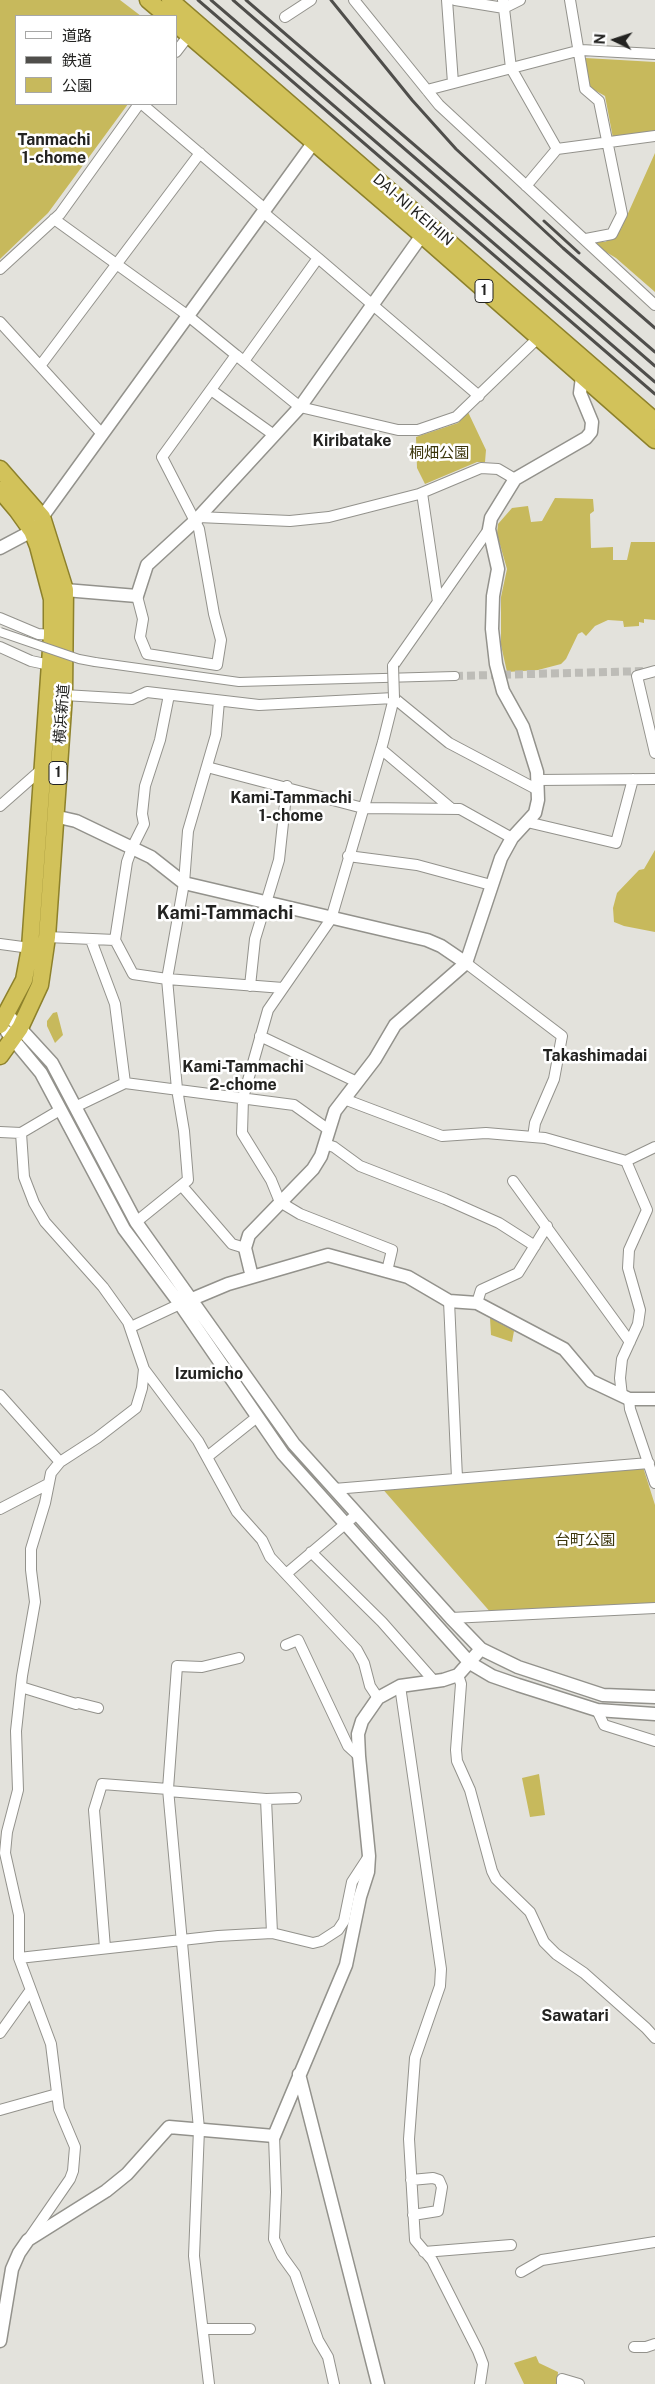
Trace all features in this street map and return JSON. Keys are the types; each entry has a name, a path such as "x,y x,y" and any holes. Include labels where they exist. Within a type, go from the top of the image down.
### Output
{"highway":[{"path":"148,0 166,15"},
{"name":"DAI-NI KEIHIN","path":"170,0 422,235 655,440"},
{"name":"DAI-NI KEIHIN","path":"182,29 318,136 655,421"},
{"name":"横浜新道","path":"0,469 42,517 65,590 64,695 54,816 47,938 40,985 16,1033 0,1056"},
{"name":"横浜新道","path":"0,490 32,531 38,546 52,599 52,635 30,948 24,980 3,1021"}],"street":[{"path":"285,17 311,0"},
{"path":"354,0 439,105 586,239 655,305"},
{"path":"447,0 453,83"},
{"path":"455,0 504,4 520,0"},
{"path":"570,0 585,89 599,102 622,214 612,234 586,239"},
{"path":"504,4 511,68 557,149"},
{"path":"178,44 182,29"},
{"path":"426,90 579,50 655,54"},
{"path":"0,269 54,219 139,105"},
{"path":"141,105 200,153 478,396"},
{"path":"0,548 32,531 318,136"},
{"path":"526,186 557,149 655,136"},
{"path":"40,366 200,153"},
{"path":"54,219 116,266 187,315 300,406 390,428 418,430 456,416 538,338"},
{"path":"318,258 240,358 211,390 162,457 197,519 214,614 221,640 217,665 147,654 140,637 144,620 137,596 147,565 197,519 300,406 422,235"},
{"path":"0,322 102,434"},
{"path":"388,1271 392,1250 300,1214 280,1202 270,1180 242,1133 244,1098 268,1010 331,918 381,750 394,698 393,666 488,529 491,518 514,479 586,438 591,432 592,422 580,393 582,377"},
{"path":"211,390 274,435"},
{"path":"197,519 290,521 329,516 422,493 481,468 498,469 514,479"},
{"path":"422,493 438,602"},
{"path":"252,1277 245,1248 249,1234 313,1169 321,1156 335,1111 375,1058 395,1025 466,963 501,858 512,838 535,812 538,785 523,727 503,691 496,664 492,629 493,596 498,568 488,529"},
{"path":"65,590 137,596"},
{"path":"0,618 38,634 52,635"},
{"path":"0,632 79,659 239,682 455,676"},
{"path":"0,647 31,661 50,665"},
{"path":"655,671 637,676 655,753"},
{"path":"64,695 132,699 146,692 259,705 394,698 449,743 538,785 655,779"},
{"path":"169,695 160,740 145,786 142,814 144,824 132,848 115,940 133,974 167,979 283,988"},
{"path":"136,1222 188,1180 167,979 184,883 188,831 216,735 219,701"},
{"path":"381,750 452,809"},
{"path":"207,766 363,808 460,809 512,838"},
{"path":"0,806 42,769"},
{"path":"527,822 616,843 633,779"},
{"path":"250,986 256,939 279,860 287,786"},
{"path":"54,816 76,821 151,857 184,883 427,940 441,946 562,1036 554,1079 534,1123 533,1137"},
{"path":"348,856 417,865 491,885"},
{"path":"47,938 115,940"},
{"path":"91,940 115,1004 125,1083"},
{"path":"0,944 30,948"},
{"path":"3,1021 52,1063 136,1222 283,1454 470,1663 492,1676 518,1686 597,1710 655,1714"},
{"path":"16,1033 41,1073 124,1229 185,1302 294,1444 451,1618 481,1649 518,1667 602,1695 655,1697"},
{"path":"260,1036 357,1082"},
{"path":"75,1107 125,1083 294,1105 329,1130"},
{"path":"344,1099 442,1136 486,1133 545,1138 626,1161 655,1147"},
{"path":"0,1132 21,1133 60,1110"},
{"path":"21,1133 24,1177 34,1203 45,1222 103,1287 131,1327 144,1369 198,1441 237,1512 262,1540 270,1557 357,1650 364,1663 370,1686 378,1698"},
{"path":"325,1144 334,1147 360,1166 445,1199 499,1223 535,1246"},
{"path":"626,1161 647,1210 629,1250 628,1268 640,1310 638,1324 622,1359 620,1378 655,1483"},
{"path":"513,1181 630,1342"},
{"path":"182,1186 232,1244 245,1248"},
{"path":"477,1303 481,1290 518,1273 547,1226"},
{"path":"131,1327 228,1284 328,1255 408,1277 449,1301 477,1303 564,1349 591,1381 626,1398 655,1399"},
{"path":"449,1301 457,1478"},
{"path":"0,2341 12,2269 19,2253 73,2171 75,2146 59,2108 51,2044 19,1958 19,1915 5,1853 7,1832 18,1790 16,1732 21,1687 35,1602 31,1570 31,1549 45,1504 51,1473 60,1462 97,1438 136,1408 142,1388 144,1369"},
{"path":"0,1395 60,1462"},
{"path":"207,1457 258,1417"},
{"path":"334,1489 649,1464"},
{"path":"0,1509 48,1484"},
{"path":"286,1574 357,1514"},
{"path":"311,1552 382,1622 434,1681"},
{"path":"451,1618 655,1608"},
{"path":"286,1645 298,1640 348,1746 358,1756"},
{"path":"334,2384 328,2357 318,2340 295,2274 282,2256 274,2239 276,2192 274,2136 346,1965 360,1897 368,1872 369,1856 359,1788 358,1734 362,1721 378,1698 400,1686 458,1675 481,1649"},
{"path":"209,2384 194,2256 199,2129 168,1790 177,1666 202,1667 239,1658"},
{"path":"458,1675 461,1684 456,1750 458,1761 470,1790 492,1871 496,1879 530,1912 544,1942 556,1954 584,1973 655,2038"},
{"path":"400,1686 440,1969 440,1986 415,2058 409,2139 415,2240 432,2260 478,2351 483,2364 480,2384"},
{"path":"21,1687 76,1704 98,1708"},
{"path":"597,1710 604,1725 655,1741"},
{"path":"105,1948 94,1810 102,1784 266,1799 296,1798"},
{"path":"266,1799 272,1933"},
{"path":"19,1958 272,1933 313,1942 321,1941 338,1930 344,1921 352,1882 369,1856"},
{"path":"0,2032 30,1991"},
{"path":"299,2074 378,2384"},
{"path":"0,2110 57,2094"},
{"path":"28,2240 106,2190 127,2174 169,2128 274,2136"},
{"path":"411,2180 433,2178 439,2180 442,2187 438,2211 413,2215"},
{"path":"521,2272 542,2260 655,2242"},
{"path":"424,2252 511,2245"},
{"path":"203,2329 250,2329"},
{"path":"634,2347 646,2347 655,2344"},
{"path":"562,2384 562,2379 579,2384"}],"green space":[{"path":"0,0 120,0 140,15 15,15 15,105 127,105 48,213 0,259"},
{"path":"585,58 655,62 655,134 613,138 605,96 589,87"},
{"path":"655,153 655,292 616,258 596,246 596,242 605,242 614,237 621,229"},
{"name":"桐畑公園","path":"468,412 486,450 485,462 477,462 425,484 417,468 416,437 458,423"},
{"path":"555,498 593,499 594,511 590,514 591,548 613,547 613,560 627,560 631,542 655,542 655,620 644,619 644,623 639,622 639,626 624,627 623,621 608,620 595,626 586,636 582,632 578,634 566,659 561,664 538,670 507,672 501,645 501,597 507,569 497,534 498,524 512,508 528,506 531,522 542,521"},
{"path":"655,850 655,932 624,926 614,922 613,908 617,893 639,870 644,869"},
{"path":"57,1012 63,1035 55,1043 47,1026 47,1021 53,1013"},
{"path":"490,1318 514,1331 512,1342 491,1335"},
{"name":"台町公園","path":"643,1467 655,1505 655,1605 492,1614 380,1486"},
{"path":"539,1774 545,1815 530,1817 522,1778"},
{"path":"536,2356 539,2363 558,2372 557,2384 524,2384 514,2363"}],"tunnel":[{"path":"455,676 646,671"}],"railway":[{"path":"198,0 655,394"},
{"path":"211,0 655,382"},
{"path":"233,0 655,366"},
{"path":"246,0 655,352"},
{"path":"331,0 412,100 456,149 563,248 655,328"},
{"path":"544,221 579,253"}],"district":[{"name":"Tanmachi 1-chome","path":"54,149"},
{"name":"Kiribatake","path":"352,441"},
{"name":"Kami-Tammachi 1-chome","path":"291,807"},
{"name":"Kami-Tammachi","path":"225,913"},
{"name":"Takashimadai","path":"595,1056"},
{"name":"Kami-Tammachi 2-chome","path":"243,1076"},
{"name":"Izumicho","path":"209,1374"},
{"name":"Sawatari","path":"575,2016"}]}
